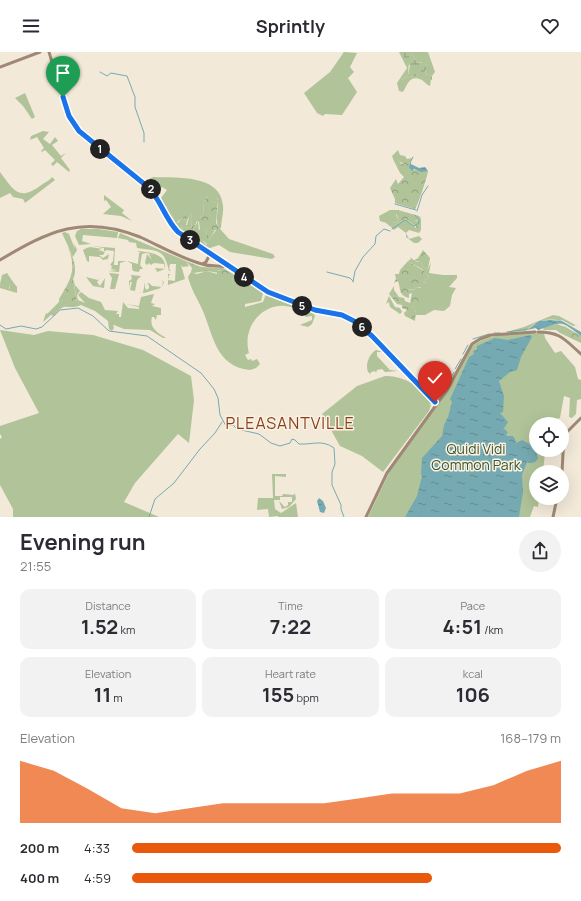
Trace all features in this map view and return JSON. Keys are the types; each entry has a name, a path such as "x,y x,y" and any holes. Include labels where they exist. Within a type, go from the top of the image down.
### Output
{"street":[{"path":"0,68 40,52"},
{"path":"49,52 67,112 76,127 85,137 153,192 178,232 268,292 315,310 342,315 354,321 372,336 437,403"},
{"path":"0,260 27,244 51,233 72,228 94,226 126,232 201,264 231,267"},
{"path":"201,264 206,262 210,254"},
{"path":"366,517 387,473 446,390 472,344 487,336 536,332 552,333 561,336 571,343 581,354"},
{"path":"562,465 564,435 581,418"},
{"path":"553,517 556,505"}],"green space":[{"path":"344,52 357,53 350,67 354,72 348,78 357,92 342,115 325,114 323,116 317,113 304,93 330,72"},
{"path":"399,52 401,52 409,61 408,75 401,80 414,76 431,79 430,86 422,80 415,78 410,81 403,92 399,91 397,83 407,68"},
{"path":"401,52 410,52 418,63 423,62 429,67 425,71 425,74 432,76 432,80 414,76 400,81 408,75 410,66"},
{"path":"410,52 428,52 435,72 432,76 425,74 427,65 421,62 418,63"},
{"path":"25,93 35,117 32,119 15,98"},
{"path":"43,131 49,132 43,139 50,144 55,137 58,141 52,145 61,156 66,153 61,158 70,170 69,172 57,162 53,166 51,164 55,160 45,150 42,152 41,151 44,148 37,137 30,140 31,136"},
{"path":"398,150 400,155 405,156 407,159 412,158 410,166 393,159 392,156"},
{"path":"393,159 396,159 402,164 406,162 413,170 428,171 423,190 415,209 395,203 395,199 390,188 396,179 398,184 404,177 400,173"},
{"path":"0,172 13,188 21,193 32,191 52,177 55,180 25,203 23,199 13,197 10,193 0,198"},
{"path":"153,177 185,178 206,183 214,188 220,196 223,206 221,228 219,228 217,224 218,199 216,196 216,203 208,201 208,196 204,201 203,215 200,218 192,218 191,214 186,216 186,221 181,219 176,223 166,204 166,208 161,198 167,190 162,187 157,194 148,184 149,179"},
{"path":"104,195 124,210 122,213 132,221 121,216 103,214 111,207 106,200 104,201"},
{"path":"216,195 218,201 216,223 221,230 215,230 209,240 210,245 207,248 205,246 207,244 202,240 207,235 206,229 201,235 197,233 200,229 199,222 197,221 193,230 194,237 201,241 199,243 182,231 172,221 166,202 174,220 178,223 181,219 186,221 183,217 190,211 192,218 200,218 203,215 204,201 208,196 210,197 209,201 216,203","holes":["188,217 192,221 191,228 188,227 181,229 182,225 186,225"]},
{"path":"390,210 399,210 396,215 399,220 392,223 380,221 379,216"},
{"path":"398,210 419,216 421,218 415,221 420,223 418,228 406,219 391,227 386,223 387,221 394,223 399,220 396,213"},
{"path":"189,217 192,221 191,228 188,227 181,229 182,225 187,225"},
{"path":"421,218 421,230 419,233 409,230 406,233 398,227 394,230 391,227 406,219 416,228 417,222 415,222"},
{"path":"198,221 199,231 202,233 206,229 207,235 203,241 207,246 210,238 217,229 221,230 229,239 273,254 275,257 272,259 230,252 219,245 207,249 183,233 199,243 199,240 194,236 193,230"},
{"path":"81,229 98,229 118,232 117,238 83,235 82,241 91,244 79,245 75,236 77,231"},
{"path":"65,232 69,234 75,249 74,243 77,250 73,257 62,233"},
{"path":"120,233 186,261 189,266 183,267 181,265 185,279 168,285 168,280 175,281 176,264 170,264 169,269 171,270 169,271 165,259 159,252 137,248 136,243 118,238"},
{"path":"406,233 409,239 419,236 422,239 418,243 414,243 406,237"},
{"path":"91,246 115,248 114,265 118,265 118,261 126,261 120,263 119,272 108,271 117,270 111,269 112,266 110,265 113,261 114,251 104,251 104,248"},
{"path":"68,247 74,263 75,271 73,279 77,302 63,302 59,299 67,286 71,274 72,262"},
{"path":"90,247 103,249 98,250 105,252 103,255 99,255 103,258 109,254 108,259 103,260 100,257 89,256 89,262 87,261 83,250 87,248 83,249"},
{"path":"423,250 430,258 428,269 424,268 421,262 413,261 418,258"},
{"path":"137,251 157,255 163,260 165,264 165,269 164,264 154,263 151,265 149,263 147,265 145,263 147,254 152,260 149,254 156,255 146,253 142,254 140,265 143,269 140,269 139,272 133,271 133,268 132,271 132,264 127,261 138,264 139,253 141,253"},
{"path":"410,257 416,262 421,262 424,268 428,269 431,262 429,273 457,275 457,278 449,287 456,288 452,295 450,306 444,311 434,310 425,315 415,315 416,312 413,306 417,289 406,289 409,286 420,288 427,283 423,282 429,277 422,269 408,261 411,259"},
{"path":"186,261 201,267 223,268 243,280 233,277 232,284 219,270 217,270 219,273 207,271 193,273 191,272 192,268"},
{"path":"408,261 424,271 429,277 423,282 427,283 424,287 411,288 409,286 409,288 406,289 417,289 421,292 419,303 413,306 416,312 415,321 405,316 404,313 407,310 402,308 402,305 397,304 389,294 394,286 394,290 399,297 404,298 405,301 410,303 412,293 409,294 409,298 405,297 400,291 398,281 394,283 396,279 395,274 399,274 400,270"},
{"path":"156,268 165,269 157,272 156,269 154,270"},
{"path":"217,270 221,271 232,284 233,277 243,280 263,293 261,301 245,304 245,307 263,302 266,294 313,312 315,316 312,324 308,327 300,325 312,320 312,316 306,317 296,309 286,306 275,307 265,311 256,318 250,328 248,340 249,353 245,355 248,360 251,359 252,361 257,359 260,364 256,368 250,370 238,368 229,363 222,356 217,347 188,277 191,272 197,274 207,271 217,274"},
{"path":"7,273 13,282 9,285 9,290 0,284 2,275"},
{"path":"109,273 119,274 115,289 110,289 112,278"},
{"path":"131,275 141,276 137,280 135,291 130,290 132,282 130,282 129,289 129,281 132,279"},
{"path":"73,277 75,285 80,291 77,295 78,300 85,303 78,295 81,292 89,298 101,302 105,310 118,311 116,314 119,314 119,317 121,317 123,302 128,308 139,309 139,307 125,304 139,306 141,297 158,293 154,294 151,303 155,304 152,306 161,308 161,315 157,315 156,320 152,317 151,321 154,329 166,338 163,338 150,330 124,329 114,325 112,331 109,329 108,321 95,311 81,305 77,307 61,308 54,316 51,315 43,322 46,313 47,314 59,302 59,299 63,302 77,302"},
{"path":"86,277 98,280 101,277 97,282 100,286 105,278 104,288 93,286"},
{"path":"13,282 17,287 17,293 0,288 0,284 10,289 9,285"},
{"path":"145,282 145,288 147,290 149,285 147,284 149,283 152,286 162,287 160,287 161,288 143,293"},
{"path":"389,296 395,307 400,308 402,312 400,314 390,307 389,302 386,304"},
{"path":"553,315 559,316 576,325 573,326 562,320 546,320 533,325 526,331 506,332 524,327"},
{"path":"557,324 565,327 560,333 556,330 543,330 544,328"},
{"path":"564,326 581,336 581,343 560,333"},
{"path":"0,330 34,335 48,331 93,335 143,350 191,376 194,400 189,443 178,434 135,483 124,502 159,517 13,517 13,509 0,485 0,439 2,437 0,434 0,426 39,413 15,368"},
{"name":"Quidi Vidi Common Park","path":"544,333 545,338 555,353 561,351 575,367 578,379 581,380 581,399 577,400 576,414 572,418 569,417 570,398 564,396 560,417 529,417 529,457 545,457 544,465 529,465 529,505 538,505 538,507 534,506 530,517 368,517 390,471 436,407 472,346 488,338 507,334"},
{"path":"376,350 383,352 377,352 377,356 390,370 398,371 385,372 382,369 377,370 376,373 375,371 371,372 371,374 368,372 368,360 371,354"},
{"path":"385,376 391,376 412,383 424,392 431,404 429,405 431,405 429,411 383,472 362,456 340,446 322,414 357,386"},
{"path":"272,474 286,474 286,477 275,476 275,496 282,496 283,494 294,495 295,493 296,499 289,507 282,509 279,501 285,507 288,505 288,502 292,502 292,497 280,497 280,500 274,500 275,509 281,513 296,503 298,517 269,517 268,509 257,510 258,498 273,498"}],"water":[{"path":"411,161 411,164 419,168 425,167 428,171 421,172 414,169 412,171 409,167"},
{"path":"539,321 562,321 581,332 581,336 564,324 557,324 538,330 536,328 527,330"},
{"path":"530,335 532,337 521,357 517,370 510,372 499,381 504,396 503,412 500,413 508,422 503,430 505,429 508,433 506,434 507,436 513,436 516,443 522,440 529,444 529,457 538,458 534,463 527,462 522,475 523,492 519,517 405,517 417,496 422,476 422,458 442,436 452,402 450,399 469,357 474,354 473,351 477,350 477,346 495,338 508,340"},
{"path":"319,498 323,501 326,508 324,513 320,512 317,501"}],"waterway":[{"path":"100,72 107,76 111,73 127,76 135,97 135,107 144,133 144,142"},
{"path":"411,161 413,157"},
{"path":"417,211 422,195 428,186"},
{"path":"395,204 416,210"},
{"path":"392,229 405,220 414,226 419,223 419,220 415,215"},
{"path":"353,282 355,271 363,257 375,244 376,236 384,229 390,231"},
{"path":"327,272 350,278 353,281"},
{"path":"0,325 6,329 21,326 36,329 42,327 60,310 78,308 93,316 109,331 147,336 201,373 214,389 218,398 220,415 226,426 233,425 237,429 259,434 271,443 280,446 290,443 292,439 299,444 321,443 330,445 334,448 335,464 332,472 332,485 341,505 344,517"},
{"path":"507,332 528,329"},
{"path":"494,333 500,333"},
{"path":"473,339 489,334"},
{"path":"463,354 468,345"},
{"path":"455,369 461,359"},
{"path":"447,385 454,372"},
{"path":"440,396 447,385"},
{"path":"149,517 155,499 174,483 200,449 215,433 222,422"}],"district":[{"name":"PLEASANTVILLE","path":"290,423"}],"route":[{"path":"63,97 69,116 79,131 153,192 178,232 231,267 247,280 268,292 315,310 348,317 372,336 435,402"}]}
